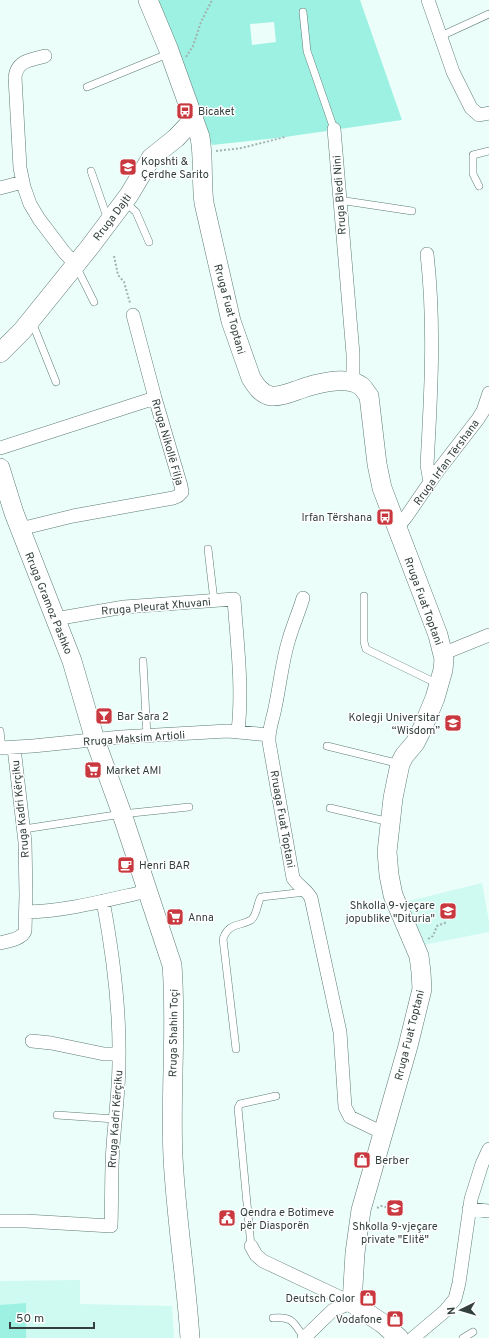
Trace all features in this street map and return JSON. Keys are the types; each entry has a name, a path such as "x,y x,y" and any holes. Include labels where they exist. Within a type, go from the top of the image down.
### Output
{"street":[{"name":"Rruga Fuat Toptani","path":"148,0 170,53 200,137 202,153 202,194 214,251 233,327 248,370 254,383 263,392 274,396 283,395 318,384 344,381 353,382 362,387 369,396 377,464 382,488 438,635 444,664 440,685 430,710 415,743 404,756 400,764 392,798 387,852 389,881 399,910 419,956 422,989 416,1016 361,1210 355,1253 352,1303"},
{"path":"428,0 453,72 471,108 479,115 489,113"},
{"path":"45,56 22,64 16,70 15,77 19,155 23,182 30,204 39,219 64,252 76,264"},
{"name":"Rruga Dajti","path":"1,349 31,319 76,264 125,201 152,158 176,138 194,119"},
{"name":"Rruga Bledi Nini","path":"334,129 353,354 353,382"},
{"path":"0,188 23,182"},
{"path":"427,254 430,277 432,354 427,465 430,482"},
{"name":"Rruga Nikollë Filja","path":"20,529 73,516 173,498 180,495 182,492 133,315"},
{"name":"Rruga Irfan Tërshana","path":"397,528 478,419 483,411 489,393"},
{"path":"0,448 155,398"},
{"name":"Rruga Gramoz Pashko","path":"0,468 20,529 72,661 95,740"},
{"name":"Rruaga Fuat Toptani","path":"303,598 298,617 289,638 269,735 269,742 293,878 311,898 340,1032 345,1107 350,1116 383,1133"},
{"name":"Rruga Pleurat Xhuvani","path":"55,619 124,607 234,599 240,674 240,711 238,731"},
{"path":"442,654 489,636"},
{"name":"Rruga Maksim Artioli","path":"5,748 147,736 238,731 269,735"},
{"name":"Rruga Shahin Toçi","path":"95,740 122,814 172,965 174,987 172,1091 173,1157 190,1338"},
{"name":"Rruga Kadri Kërçiku","path":"0,943 24,934 26,912 24,829 5,748"},
{"path":"26,912 54,911 148,891"},
{"name":"Rruga Kadri Kërçiku","path":"0,1221 30,1221 111,1226 112,1156 119,1054 118,1010 116,983 103,901"},
{"path":"32,1041 104,1054 119,1054"},
{"path":"413,1338 445,1311 455,1299 460,1283 469,1209 478,1177 489,1149"},
{"path":"469,1209 489,1211"},
{"path":"251,1246 256,1255 263,1261 352,1303 378,1320 399,1338"},
{"path":"304,1338 333,1310 352,1303"}],"lane":[{"name":"Rruga Bledi Nini","path":"303,12 307,51 334,129"},
{"path":"441,36 489,14"},
{"path":"87,87 170,53"},
{"path":"479,186 473,174 473,155 489,151"},
{"path":"91,171 109,222"},
{"path":"339,200 412,211"},
{"path":"125,201 136,212 149,242"},
{"path":"76,264 94,302"},
{"path":"31,319 56,382"},
{"path":"208,549 214,601"},
{"path":"364,596 364,642 367,651 440,685"},
{"path":"143,661 147,736"},
{"path":"0,731 5,748"},
{"path":"327,746 400,764"},
{"path":"24,829 122,814 189,806"},
{"path":"330,808 390,822"},
{"path":"236,1049 223,938 225,933 233,926 251,920 254,917 262,897 306,892"},
{"path":"251,1246 238,1108 240,1104 276,1096"},
{"path":"57,1115 115,1119"},
{"path":"273,1318 285,1317 292,1320 304,1338"},
{"path":"463,1338 473,1332"}],"path":[{"path":"177,72 193,46 201,22 212,0"},
{"path":"202,153 242,148 285,137"},
{"path":"114,256 118,275 124,282 133,315"},
{"path":"428,939 433,936 437,926 447,922"},
{"path":"381,1206 386,1207"}],"shaded area":[{"name":"Shkolla 9-vjeçare jopublike \"Dituria\"","path":"482,883 489,922 489,932 423,945 414,920 405,902"},
{"path":"80,1280 80,1304 172,1306 174,1338 0,1338 0,1281"}],"green space":[{"path":"155,0 360,0 402,120 285,137 212,145","holes":["274,22 276,42 252,45 250,24"]},
{"path":"26,1303 26,1338 0,1338 0,1305"}],"place":[{"name":"Bicaket","path":"185,111"},
{"name":"Kopshti & Çerdhe Sarito","path":"128,167"},
{"name":"Irfan Tërshana","path":"385,517"},
{"name":"Bar Sara 2","path":"104,716"},
{"name":"Kolegji Universitar “Wisdom”","path":"453,723"},
{"name":"Market AMI","path":"93,770"},
{"name":"Henri BAR","path":"126,865"},
{"name":"Shkolla 9-vjeçare jopublike \"Dituria\"","path":"448,911"},
{"name":"Anna","path":"175,917"},
{"name":"Berber","path":"362,1160"},
{"name":"Shkolla 9-vjeçare private \"Elitë\"","path":"395,1208"},
{"name":"Qendra e Botimeve për Diasporën","path":"227,1218"},
{"name":"Deutsch Color","path":"368,1298"},
{"name":"Vodafone","path":"395,1319"}]}
